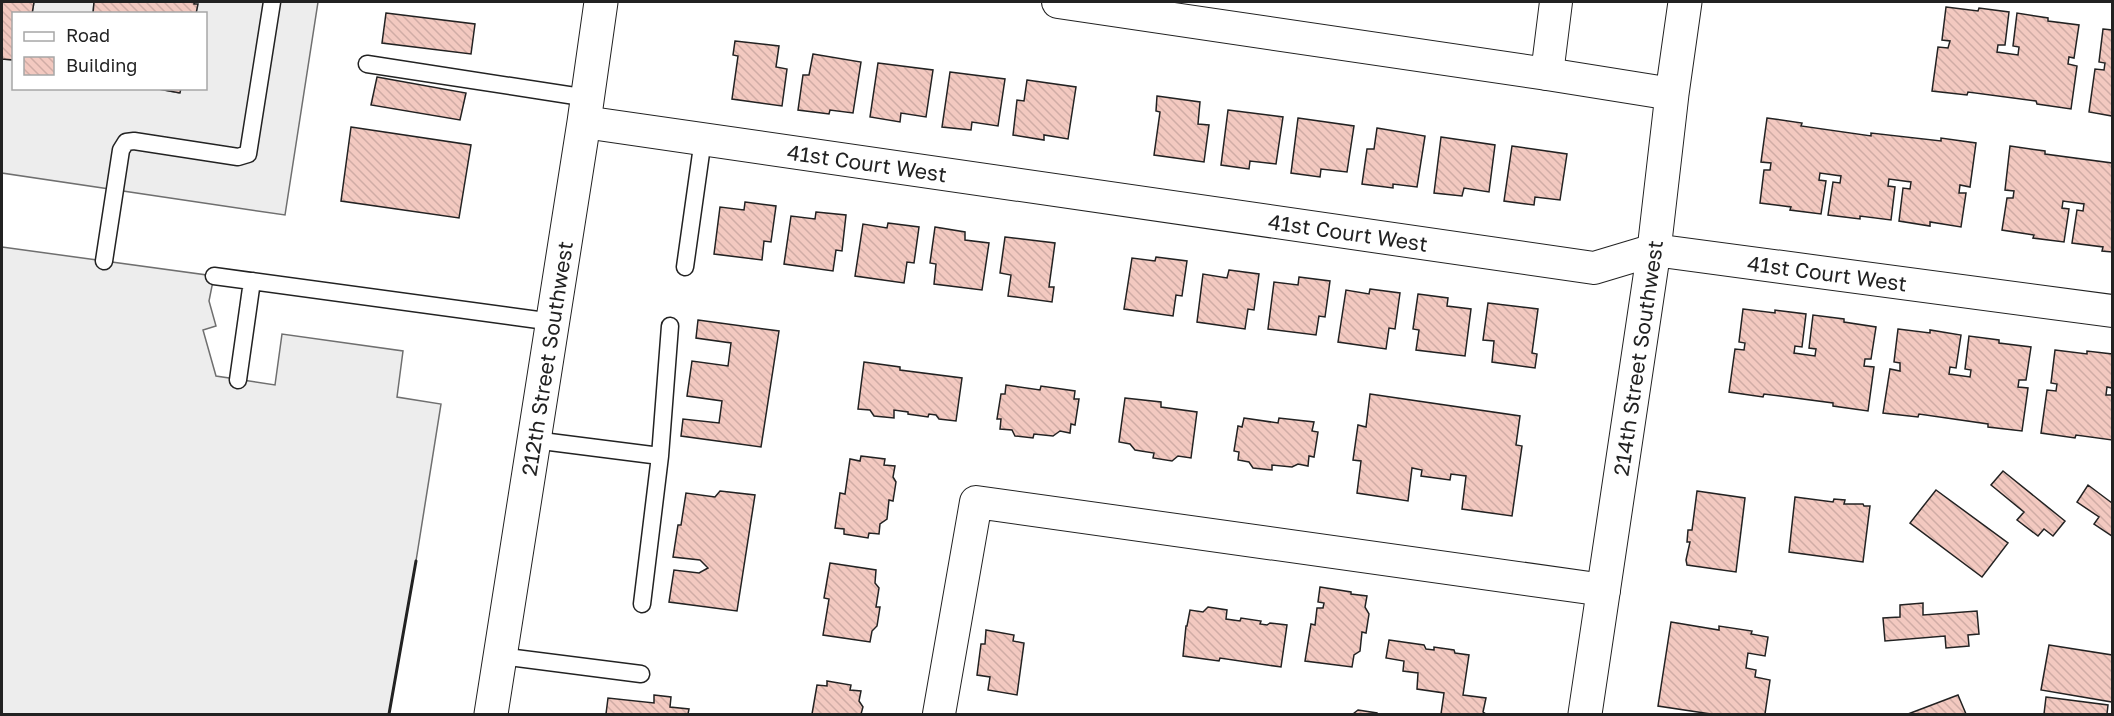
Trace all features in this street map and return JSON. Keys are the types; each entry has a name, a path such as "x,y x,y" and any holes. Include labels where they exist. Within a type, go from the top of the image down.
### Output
{"street":[{"name":"212th Street Southwest","path":"491,714 601,2"},
{"path":"1058,2 1672,94"},
{"path":"1547,74 1556,2"},
{"name":"214th Street Southwest","path":"1586,714 1654,250 1685,2"},
{"name":"41st Court West","path":"586,110 703,139 1594,268 1654,250 2112,311"},
{"path":"939,714 976,502 1604,590"}],"lane":[{"path":"104,261 121,150 126,142 134,141 238,157 248,154 273,2"},
{"path":"367,64 586,110"},
{"path":"685,267 703,139"},
{"path":"214,276 553,322"},
{"path":"238,380 252,281"},
{"path":"642,604 660,456 670,326"},
{"path":"534,440 660,456"},
{"path":"500,656 640,674"}],"shaded area":[{"path":"34,2 94,2 93,12 32,12"},
{"path":"194,2 318,2 285,215 2,173 2,59 12,60 12,90 163,90 179,93 180,90 207,90 207,12 196,12 197,5"},
{"path":"2,247 214,276 209,301 216,326 203,330 216,376 275,385 282,334 403,351 397,397 441,404 389,714 2,714"}],"building":[{"path":"2,2 34,2 32,12 12,12 12,60 2,59"},
{"path":"94,2 194,2 198,4 196,12 93,12"},
{"path":"1946,7 2009,12 2005,45 1998,45 1997,52 2018,55 2019,47 2013,46 2017,13 2048,18 2048,21 2079,25 2074,58 2069,57 2068,64 2077,66 2071,109 2037,104 2036,101 1968,92 1967,95 1932,91 1938,47 1948,48 1950,41 1942,40"},
{"path":"386,13 475,24 471,54 382,43"},
{"path":"2103,29 2112,30 2112,116 2089,112 2095,69 2104,70 2105,63 2099,62"},
{"path":"735,41 779,46 776,67 787,69 782,106 732,99 738,56 733,55"},
{"path":"813,54 861,62 853,113 830,110 829,114 798,110 803,75 809,75"},
{"path":"878,63 933,70 926,117 901,113 900,122 870,117"},
{"path":"950,72 1005,79 998,126 972,122 971,130 942,127"},
{"path":"377,77 466,93 460,120 371,105"},
{"path":"1027,80 1076,87 1068,139 1044,135 1044,140 1013,135 1017,100 1024,101"},
{"path":"164,90 181,90 180,93"},
{"path":"1157,96 1200,102 1198,124 1209,125 1204,162 1154,155 1160,112 1156,111"},
{"path":"1228,110 1283,117 1276,164 1250,161 1249,169 1221,165"},
{"path":"1298,118 1354,126 1347,172 1321,169 1320,177 1291,173"},
{"path":"1767,118 1802,123 1801,126 1871,136 1871,133 1976,143 1970,187 1960,185 1959,193 1966,193 1961,227 1930,222 1930,226 1899,221 1903,188 1910,189 1911,182 1889,179 1888,186 1895,187 1891,220 1828,215 1833,182 1840,183 1841,176 1820,173 1819,180 1826,181 1821,214 1760,203 1764,170 1770,170 1771,163 1761,162"},
{"path":"351,127 471,145 459,218 341,201"},
{"path":"1377,128 1425,136 1417,187 1393,184 1393,188 1362,184 1367,149 1374,149"},
{"path":"1441,137 1495,145 1489,192 1464,188 1462,196 1434,193"},
{"path":"1512,146 1567,154 1560,200 1535,197 1534,205 1504,201"},
{"path":"2010,146 2045,151 2045,154 2112,163 2112,252 2102,251 2103,247 2072,243 2077,210 2083,211 2084,204 2063,201 2062,208 2069,209 2064,242 2033,238 2034,235 2002,230 2007,198 2013,198 2014,191 2005,190"},
{"path":"745,202 776,206 771,242 764,241 762,260 714,254 720,207 744,210"},
{"path":"816,212 846,215 842,251 836,250 833,271 784,264 791,216 815,219"},
{"path":"888,223 919,227 914,263 907,262 904,283 855,276 863,224 887,228"},
{"path":"935,227 965,232 965,240 989,243 982,290 934,284 936,264 930,263"},
{"path":"1005,237 1055,243 1049,287 1054,287 1052,302 1008,296 1011,275 1000,273"},
{"path":"1156,257 1187,261 1182,296 1176,295 1173,316 1124,309 1132,258 1155,261"},
{"path":"1229,270 1259,274 1254,310 1248,309 1245,329 1197,322 1203,274 1227,278"},
{"path":"1299,277 1330,281 1325,317 1319,316 1316,335 1268,329 1274,282 1298,285"},
{"path":"1370,289 1400,293 1395,329 1389,328 1386,349 1338,342 1346,290 1369,294"},
{"path":"1418,294 1448,298 1447,306 1471,309 1465,356 1416,350 1419,330 1413,329"},
{"path":"1488,303 1538,309 1532,353 1537,354 1535,368 1492,362 1494,341 1483,340"},
{"path":"1743,309 1806,314 1802,347 1795,346 1794,353 1815,356 1816,349 1809,348 1813,315 1844,319 1844,322 1876,327 1871,359 1865,359 1864,366 1874,367 1868,411 1833,406 1833,403 1729,392 1735,349 1744,350 1745,343 1739,342"},
{"path":"698,320 779,331 761,447 681,436 683,419 719,423 722,401 687,396 692,361 728,366 731,343 696,338"},
{"path":"1898,329 1930,333 1930,330 1961,335 1956,368 1950,367 1949,374 1970,377 1971,370 1965,369 1969,336 2031,347 2026,380 2019,380 2018,387 2028,388 2022,431 1919,414 1918,417 1883,413 1890,369 1900,371 1900,363 1894,362"},
{"path":"2055,350 2112,354 2112,388 2107,387 2106,395 2112,395 2112,440 2041,433 2047,390 2056,391 2057,384 2051,383"},
{"path":"864,362 900,367 900,370 962,378 956,421 939,419 936,415 929,414 928,417 894,410 894,418 874,416 870,410 858,409"},
{"path":"1006,385 1040,390 1041,386 1075,391 1074,399 1079,399 1075,425 1071,424 1070,433 1060,431 1053,436 1034,434 1033,438 1015,436 1012,430 1000,429 1001,419 997,419 1001,394 1005,394"},
{"path":"1370,394 1520,416 1516,445 1522,446 1512,516 1462,509 1466,476 1451,474 1450,480 1421,476 1422,470 1412,468 1408,501 1357,493 1361,461 1353,460 1358,425 1366,427"},
{"path":"1125,398 1161,402 1161,407 1197,412 1191,458 1178,456 1172,461 1153,458 1154,453 1135,450 1130,444 1119,442"},
{"path":"1244,418 1278,423 1279,418 1314,422 1312,431 1318,432 1314,457 1309,456 1308,466 1272,465 1272,470 1253,468 1249,462 1238,460 1239,452 1234,451 1238,426 1242,427"},
{"path":"861,456 885,459 884,465 895,466 893,477 896,482 893,501 889,500 887,519 880,524 879,534 869,533 868,538 844,534 844,529 835,528 840,493 845,494 850,459 860,461"},
{"path":"2003,471 2065,521 2053,536 2044,529 2038,536 2017,520 2024,512 1991,485"},
{"path":"2088,485 2112,503 2112,536 2094,524 2099,517 2077,502"},
{"path":"1936,490 2008,543 1982,577 1910,523"},
{"path":"720,491 755,495 737,611 669,602 674,570 699,573 708,568 700,560 673,557 686,493 715,497"},
{"path":"1697,491 1745,498 1736,572 1687,565 1690,542 1687,542 1688,530 1692,530"},
{"path":"1795,497 1833,502 1834,499 1845,500 1844,504 1870,506 1863,562 1789,552"},
{"path":"830,563 876,570 875,583 879,588 876,607 880,607 877,626 872,631 870,642 823,635 829,599 824,598"},
{"path":"1320,587 1367,596 1365,607 1369,614 1366,633 1362,632 1360,651 1354,655 1352,667 1305,661 1311,624 1315,625 1317,608 1323,608 1324,603 1318,602"},
{"path":"1923,603 1923,615 1977,611 1979,634 1968,635 1969,646 1946,648 1945,636 1885,641 1883,618 1900,617 1900,605"},
{"path":"1208,607 1227,610 1226,619 1240,621 1241,618 1261,621 1260,624 1287,625 1281,667 1220,658 1219,661 1183,656 1190,610 1203,612"},
{"path":"1671,622 1719,630 1719,626 1752,631 1751,634 1768,637 1765,656 1748,653 1746,668 1756,670 1755,677 1770,680 1765,714 1711,714 1658,706"},
{"path":"986,630 1014,635 1013,641 1024,643 1017,695 988,690 990,677 977,675 981,644 985,644"},
{"path":"1389,640 1424,645 1426,649 1434,650 1434,647 1454,650 1455,653 1469,655 1463,695 1486,698 1483,712 1486,714 1441,714 1444,693 1417,689 1418,673 1403,671 1404,661 1386,658"},
{"path":"2049,645 2112,655 2112,702 2041,690"},
{"path":"827,681 851,685 850,690 861,691 859,701 863,707 861,714 812,714 817,685 827,686"},
{"path":"654,695 671,697 670,707 689,709 688,714 606,714 608,698 654,703"},
{"path":"1958,695 1966,714 1908,714"},
{"path":"2046,697 2108,705 2107,714 2044,714"},
{"path":"1358,710 1377,713 1377,714 1353,714"}],"wall":[{"path":"389,714 416,561"}]}
